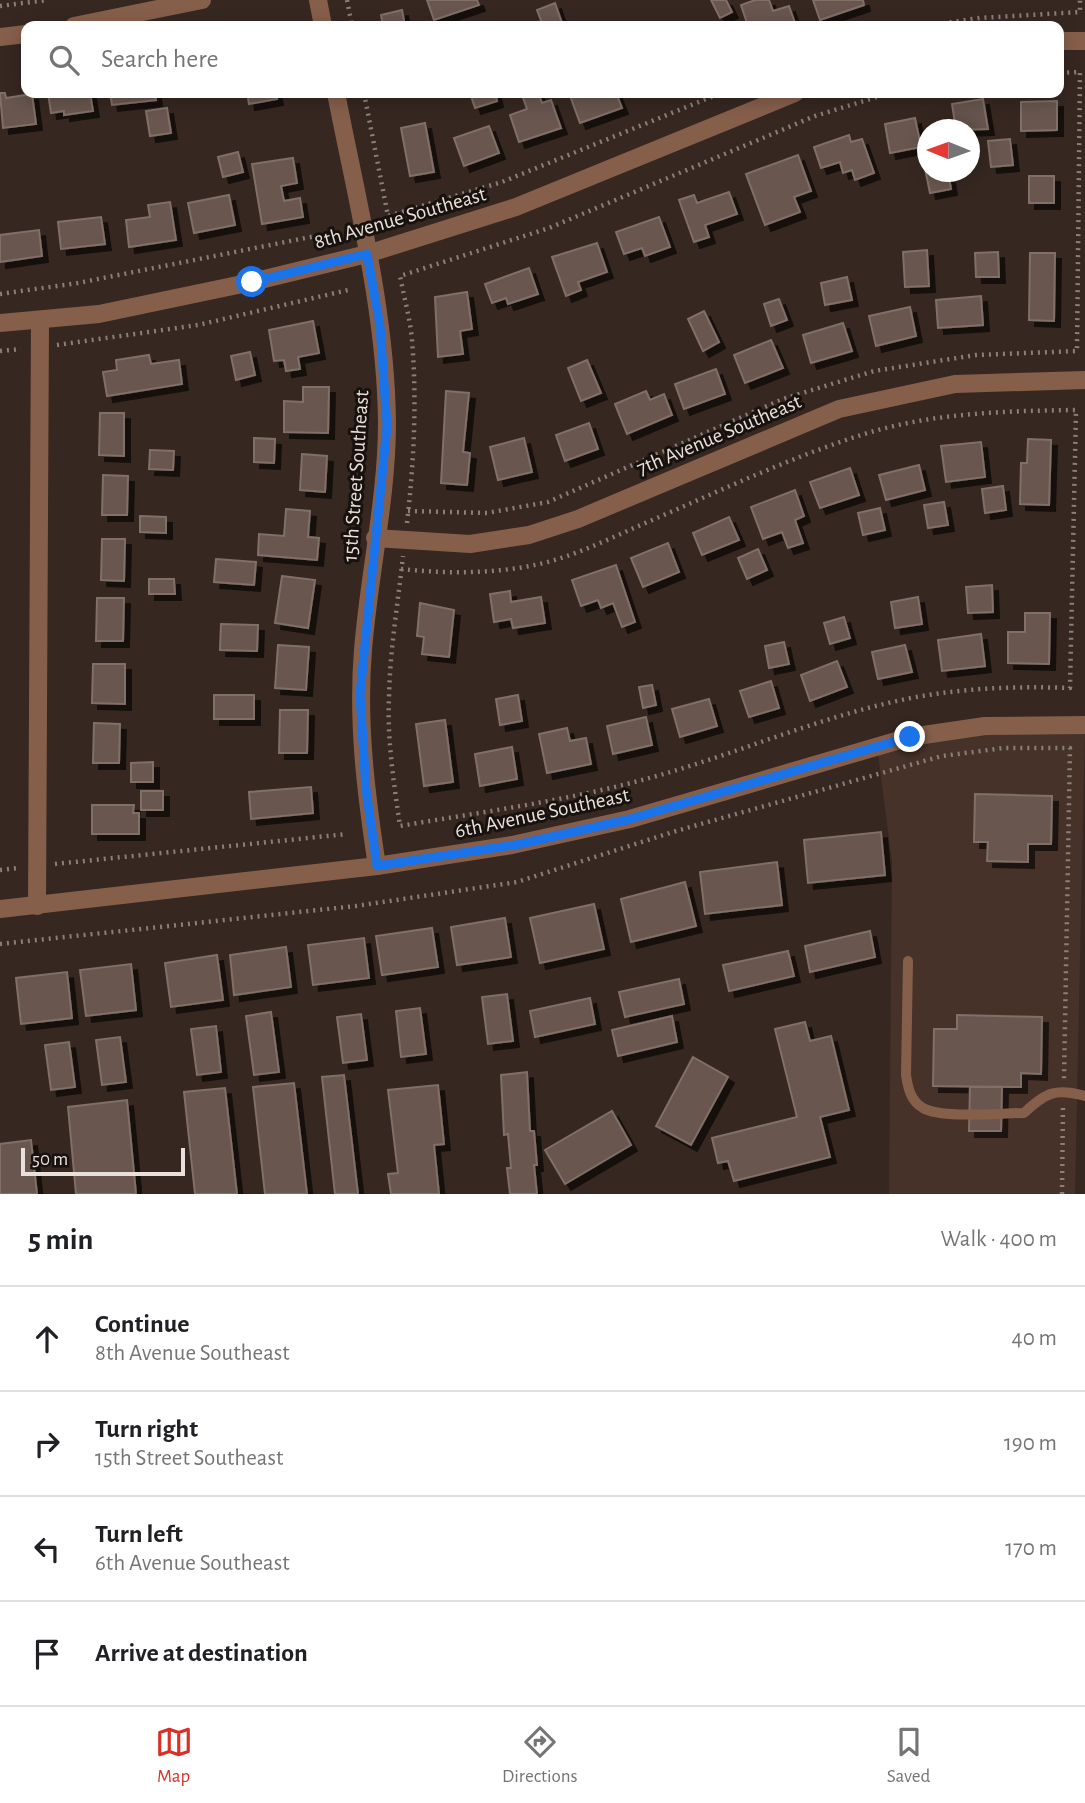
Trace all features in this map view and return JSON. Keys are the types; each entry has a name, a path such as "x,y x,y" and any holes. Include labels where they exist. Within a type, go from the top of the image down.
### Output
{"street":[{"path":"99,21 202,0"},
{"path":"318,0 322,21"},
{"path":"0,37 21,35"},
{"path":"1064,41 1085,41"},
{"name":"15th Street Southeast","path":"337,98 380,326 386,389 383,474 360,694 366,790 377,866"},
{"name":"8th Avenue Southeast","path":"0,323 99,314 367,254 516,207 783,98"},
{"path":"37,906 40,320"},
{"name":"7th Avenue Southeast","path":"375,538 470,544 529,535 578,519 801,424 850,406 955,384 1085,380"},
{"name":"6th Avenue Southeast","path":"0,909 377,866 520,844 630,819 877,746 935,732 1001,724 1085,725"}],"lane":[{"path":"908,961 906,1075 908,1091 915,1102 925,1110 1024,1113 1041,1097 1063,1090 1085,1096"}],"path":[{"path":"0,6 47,0"},
{"path":"347,0 351,21"},
{"path":"958,21 1080,12 1080,0"},
{"path":"874,98 815,116 549,228 400,276 412,337 414,377 413,459 408,511 487,513 548,502 783,399 874,370 976,355 1077,351 1080,72 1064,73"},
{"path":"365,98 388,216 502,182 709,98"},
{"path":"0,293 78,284 336,232"},
{"path":"67,344 198,325 348,290"},
{"path":"0,351 13,350"},
{"path":"1076,410 1070,688 1002,686 909,698 848,714 646,779 514,807 400,826 392,770 388,699 401,569 467,572 508,570 545,562 587,549 806,454 858,436 912,422 960,415 1076,410"},
{"path":"0,944 356,906 517,882 676,831 942,756 1003,748 1070,748 1062,1194"},
{"path":"63,863 347,834"}],"shaded area":[{"path":"1085,725 1075,1194 889,1194 892,862 877,746 910,737"}],"building":[{"path":"427,0 477,0 479,5 434,20"},
{"path":"711,0 726,0 732,12 720,18"},
{"path":"755,0 769,0 773,11 789,6 794,21 746,21 741,5"},
{"path":"813,0 863,0 864,5 820,20"},
{"path":"555,3 561,21 541,21 537,10"},
{"path":"402,10 404,21 382,21 381,15"},
{"path":"0,93 5,93 6,98 21,96 21,98 33,98 36,124 3,128"},
{"path":"49,98 91,98 93,111 64,115 64,111 51,113"},
{"path":"111,98 156,100 112,105"},
{"path":"248,98 277,98 277,99 249,104"},
{"path":"472,98 496,98 497,101 475,108"},
{"path":"523,98 540,98 542,103 551,100 561,128 519,142 510,115 527,109"},
{"path":"571,98 618,98 622,108 580,123"},
{"path":"983,99 988,129 980,129 980,119 954,119 952,104"},
{"path":"1057,101 1057,130 1021,131 1021,102"},
{"path":"167,108 171,133 150,136 146,111"},
{"path":"915,118 917,148 890,153 885,124"},
{"path":"425,123 434,172 410,176 401,128"},
{"path":"489,126 499,153 464,166 454,138"},
{"path":"849,135 851,142 862,139 874,173 855,180 852,170 843,173 840,162 821,168 814,147"},
{"path":"1010,139 1013,165 991,167 988,141"},
{"path":"238,152 243,172 223,177 218,157"},
{"path":"798,155 811,191 794,197 800,212 765,225 746,174"},
{"path":"293,158 297,183 281,186 284,201 300,198 303,217 262,224 252,164"},
{"path":"1029,176 1054,176 1054,203 1029,203"},
{"path":"928,182 950,182 951,189 930,193"},
{"path":"729,192 737,214 705,225 709,237 694,242 679,200 694,195 697,203"},
{"path":"229,195 235,225 194,233 188,203"},
{"path":"170,202 176,240 129,247 126,220 150,217 148,205"},
{"path":"101,217 105,244 61,249 58,222"},
{"path":"659,217 670,247 645,256 642,248 624,254 616,232"},
{"path":"39,230 42,256 0,262 0,235"},
{"path":"597,243 607,272 578,282 581,290 566,296 552,257"},
{"path":"927,250 929,286 905,287 903,252"},
{"path":"998,252 999,277 976,277 975,253"},
{"path":"1030,253 1055,253 1054,321 1029,320"},
{"path":"529,268 538,294 508,304 506,298 492,303 485,284"},
{"path":"847,277 852,300 825,305 821,283"},
{"path":"467,292 472,329 460,331 463,354 438,357 435,297"},
{"path":"981,296 983,325 938,328 936,300"},
{"path":"779,299 787,320 771,326 764,304"},
{"path":"910,307 916,336 876,346 869,316"},
{"path":"704,311 719,342 703,351 688,319"},
{"path":"313,321 319,353 298,357 300,369 286,371 284,360 274,361 269,330"},
{"path":"843,323 852,351 811,363 803,335"},
{"path":"771,340 783,368 745,383 734,355"},
{"path":"250,352 255,375 236,380 231,356"},
{"path":"149,355 151,364 179,360 182,384 107,396 103,372 117,370 116,360"},
{"path":"587,360 601,393 581,401 568,368"},
{"path":"716,369 725,394 684,409 675,384"},
{"path":"303,387 329,387 328,433 284,432 284,401 303,402"},
{"path":"446,391 469,393 463,452 470,453 467,485 441,483"},
{"path":"646,391 650,400 664,394 672,415 627,434 615,404"},
{"path":"100,413 124,413 124,456 99,455"},
{"path":"589,423 598,449 565,461 556,435"},
{"path":"254,438 275,439 274,463 254,462"},
{"path":"524,438 532,472 498,480 490,447"},
{"path":"1028,439 1051,440 1049,505 1020,504 1021,463 1027,463"},
{"path":"981,442 985,477 946,482 941,446"},
{"path":"150,450 174,451 173,470 149,469"},
{"path":"302,454 327,456 325,492 300,490"},
{"path":"919,465 925,490 886,500 879,475"},
{"path":"850,468 859,495 820,508 810,482"},
{"path":"103,475 128,476 127,515 102,515"},
{"path":"1003,486 1006,510 985,513 982,489"},
{"path":"795,490 804,516 795,520 803,543 788,548 782,532 763,539 751,507"},
{"path":"944,502 948,525 928,528 924,505"},
{"path":"880,508 885,530 863,535 858,513"},
{"path":"286,509 310,511 308,537 319,538 317,560 258,555 259,534 284,536"},
{"path":"140,516 166,517 166,533 140,532"},
{"path":"729,517 739,540 702,555 693,533"},
{"path":"102,539 125,539 124,581 101,580"},
{"path":"668,543 679,572 643,587 631,558"},
{"path":"758,549 767,570 747,579 738,558"},
{"path":"216,559 256,562 254,585 214,582"},
{"path":"616,565 635,622 622,627 613,603 601,608 598,600 581,606 572,580"},
{"path":"282,576 315,580 308,628 275,623"},
{"path":"149,579 174,579 175,594 149,594"},
{"path":"992,585 993,612 968,613 966,587"},
{"path":"510,591 511,602 541,597 545,623 513,628 511,619 494,622 490,594"},
{"path":"918,597 922,624 895,628 891,602"},
{"path":"97,598 124,598 123,641 96,641"},
{"path":"420,603 454,610 449,657 422,654 424,637 417,636"},
{"path":"1025,613 1050,613 1049,664 1008,663 1008,632 1025,632"},
{"path":"844,617 850,638 830,644 824,623"},
{"path":"221,624 258,625 257,651 220,650"},
{"path":"981,634 985,666 942,671 938,640"},
{"path":"784,642 789,664 769,668 765,646"},
{"path":"278,645 309,647 306,690 275,688"},
{"path":"905,645 912,672 878,679 872,652"},
{"path":"837,661 847,687 810,701 801,675"},
{"path":"93,664 125,664 125,704 92,703"},
{"path":"771,681 779,708 749,717 740,691"},
{"path":"652,685 656,705 643,708 639,687"},
{"path":"214,695 254,695 254,719 214,719"},
{"path":"518,695 522,721 500,725 496,699"},
{"path":"709,699 717,726 680,737 672,709"},
{"path":"280,710 308,710 307,753 279,753"},
{"path":"646,717 652,745 613,754 607,726"},
{"path":"445,720 453,782 424,786 416,724"},
{"path":"94,723 120,724 119,763 93,763"},
{"path":"567,728 570,741 586,738 591,764 547,773 539,734"},
{"path":"512,747 517,779 480,786 475,754"},
{"path":"153,762 153,782 131,782 131,763"},
{"path":"311,787 313,813 251,819 249,792"},
{"path":"141,791 163,791 163,810 141,810"},
{"path":"975,794 1052,796 1051,844 1028,844 1028,862 987,861 988,842 974,842"},
{"path":"92,805 134,805 133,813 139,813 139,834 92,834"},
{"path":"881,832 885,875 808,883 804,840"},
{"path":"777,862 782,905 705,914 700,872"},
{"path":"685,882 696,926 631,942 621,899"},
{"path":"594,904 604,949 540,963 530,918"},
{"path":"505,918 511,957 457,965 451,927"},
{"path":"432,928 438,967 382,975 376,936"},
{"path":"870,931 875,957 810,972 805,946"},
{"path":"364,938 369,978 313,985 308,945"},
{"path":"286,947 291,987 234,995 230,955"},
{"path":"788,951 794,976 729,991 723,965"},
{"path":"217,955 223,1000 171,1007 165,963"},
{"path":"131,964 136,1010 86,1016 80,970"},
{"path":"67,972 72,1018 21,1024 16,978"},
{"path":"679,979 684,1004 625,1017 619,992"},
{"path":"507,994 513,1041 488,1044 482,997"},
{"path":"590,998 595,1024 535,1037 530,1011"},
{"path":"420,1008 426,1054 401,1057 396,1011"},
{"path":"271,1012 279,1072 254,1075 246,1016"},
{"path":"361,1014 367,1060 343,1063 337,1017"},
{"path":"957,1015 1042,1017 1041,1074 1021,1073 1021,1087 933,1086 934,1029 957,1029"},
{"path":"672,1016 677,1042 618,1056 612,1030"},
{"path":"805,1022 810,1041 831,1036 849,1110 820,1117 830,1157 734,1181 728,1161 718,1163 712,1138 797,1117 775,1029"},
{"path":"216,1026 221,1072 197,1075 191,1029"},
{"path":"120,1037 126,1082 102,1085 96,1040"},
{"path":"69,1042 75,1087 51,1090 45,1045"},
{"path":"693,1057 728,1077 691,1145 656,1126"},
{"path":"527,1072 530,1131 534,1131 537,1165 534,1165 537,1194 510,1194 507,1168 511,1168 508,1134 504,1135 501,1075"},
{"path":"344,1075 358,1194 335,1194 322,1077"},
{"path":"294,1083 307,1194 265,1194 253,1087"},
{"path":"438,1085 444,1144 434,1145 439,1194 391,1194 388,1174 398,1173 388,1090"},
{"path":"970,1087 1002,1087 1001,1131 969,1131"},
{"path":"225,1088 237,1194 195,1194 184,1092"},
{"path":"127,1100 136,1194 76,1194 68,1107"},
{"path":"612,1111 631,1145 565,1184 545,1150"},
{"path":"31,1140 37,1194 0,1194 0,1144"}],"route":[{"path":"252,282 367,254 386,377 387,426 360,694 366,790 377,866 520,844 630,819 910,737"}]}
